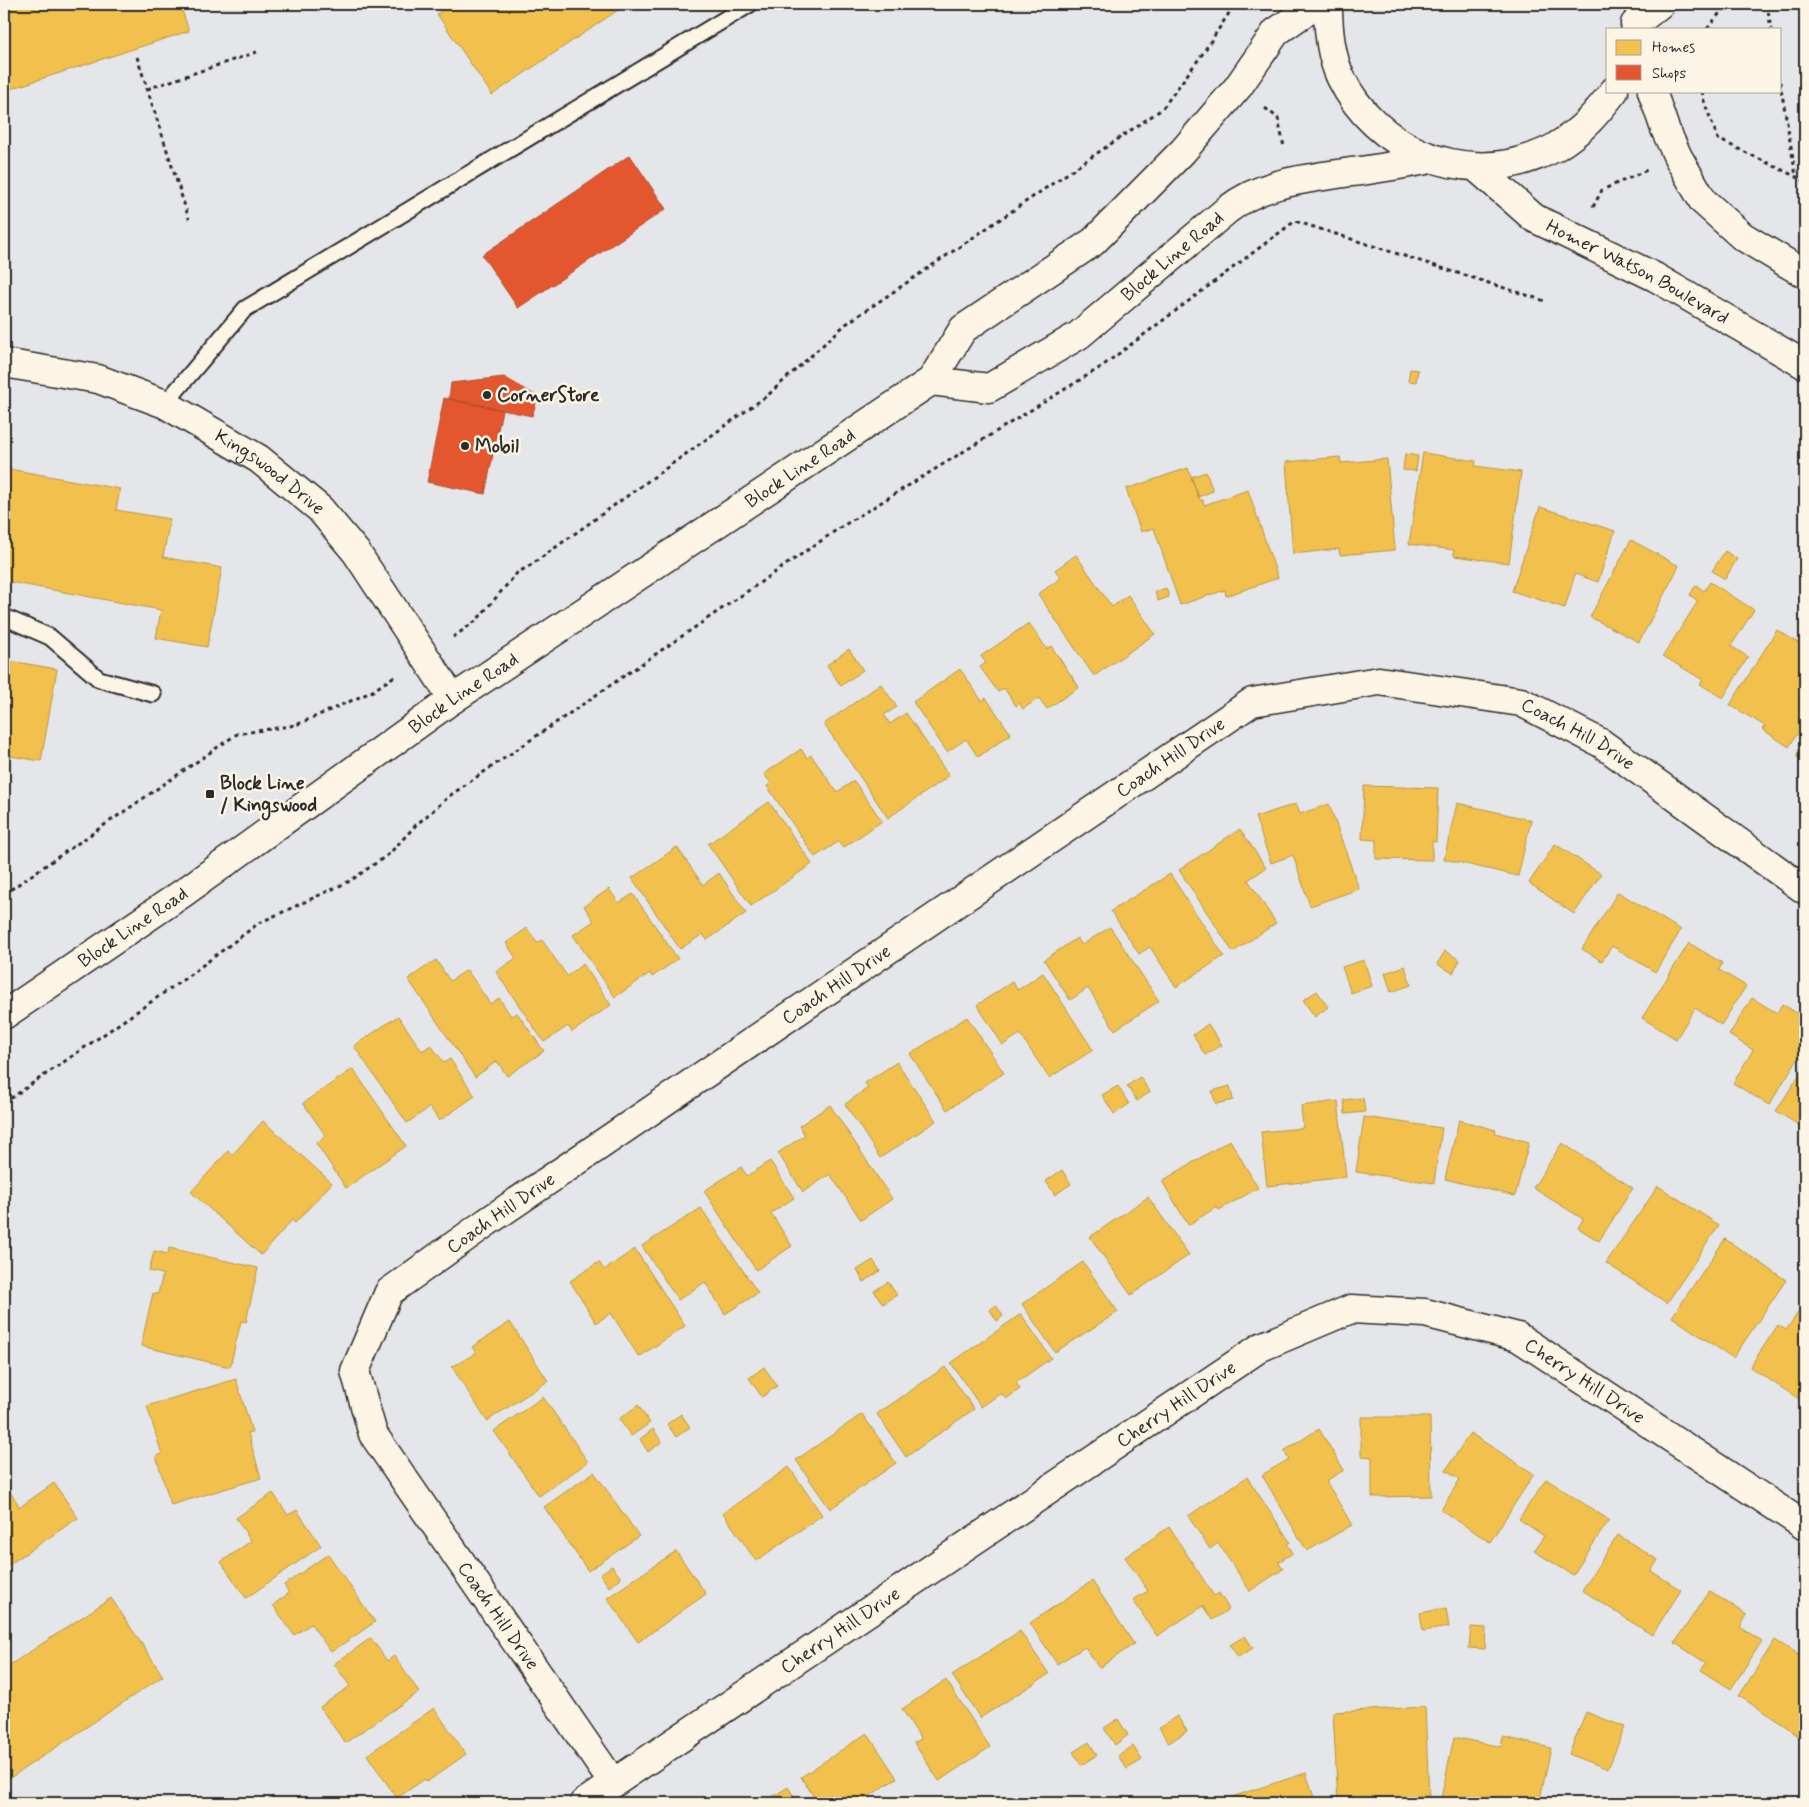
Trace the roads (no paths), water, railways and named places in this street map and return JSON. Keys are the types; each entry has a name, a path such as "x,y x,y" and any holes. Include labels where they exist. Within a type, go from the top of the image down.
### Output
{"street":[{"name":"Block Line Road","path":"4,1015 183,893 453,699 931,381 963,329 1093,242 1183,151 1238,87 1276,32 1316,4"},
{"path":"1328,4 1328,37 1340,77 1363,112 1394,140 1431,159 1476,167 1518,163 1556,148 1589,123 1613,92"},
{"path":"1634,19 1660,4"},
{"path":"1652,92 1665,129 1678,157 1703,201 1742,236 1805,274"},
{"name":"Block Line Road","path":"931,381 989,388 1078,335 1247,196 1270,186 1290,181 1431,159"},
{"name":"Homer Watson Boulevard","path":"1476,167 1534,218 1655,277 1805,366"},
{"name":"Kingswood Drive","path":"4,363 98,378 165,404 259,459 320,509 356,552 453,699"},
{"name":"Coach Hill Drive","path":"613,1783 372,1434 355,1370 389,1292 495,1216 1252,702 1378,680 1521,702 1601,742 1805,890"},
{"name":"Cherry Hill Drive","path":"584,1803 1260,1347 1351,1309 1425,1313 1518,1337 1805,1526"}],"lane":[{"path":"165,404 245,309 750,4"},
{"path":"4,617 50,637 99,679 153,694"}],"place":[{"name":"CornerStore","path":"487,395"},
{"name":"Mobil","path":"465,446"},
{"name":"Block Line / Kingswood","path":"210,794"}]}
